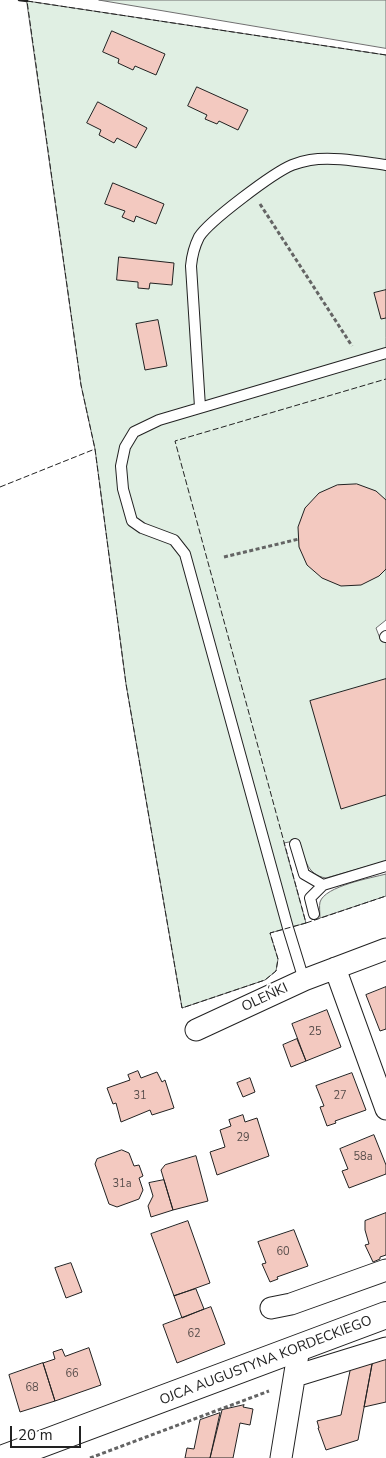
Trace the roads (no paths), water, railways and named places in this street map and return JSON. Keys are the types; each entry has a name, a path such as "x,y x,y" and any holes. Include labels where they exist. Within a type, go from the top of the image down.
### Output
{"street":[{"name":"OLEŃKI","path":"196,1030 304,980 386,950"},
{"path":"335,968 386,1109"},
{"path":"271,1308 291,1304 386,1270"},
{"name":"OJCA AUGUSTYNA KORDECKIEGO","path":"4,1458 386,1315"},
{"path":"281,1458 300,1348"},
{"path":"296,1376 386,1348"}],"lane":[{"path":"200,407 190,266 192,252 200,236 211,223 251,191 291,165 311,160 356,161 386,165"},
{"path":"304,980 185,554 174,540 142,528 132,521 123,489 122,466 125,447 134,432 159,420 386,353"},
{"path":"295,844 304,874 323,884"},
{"path":"314,914 310,898 323,884 386,866"}]}
